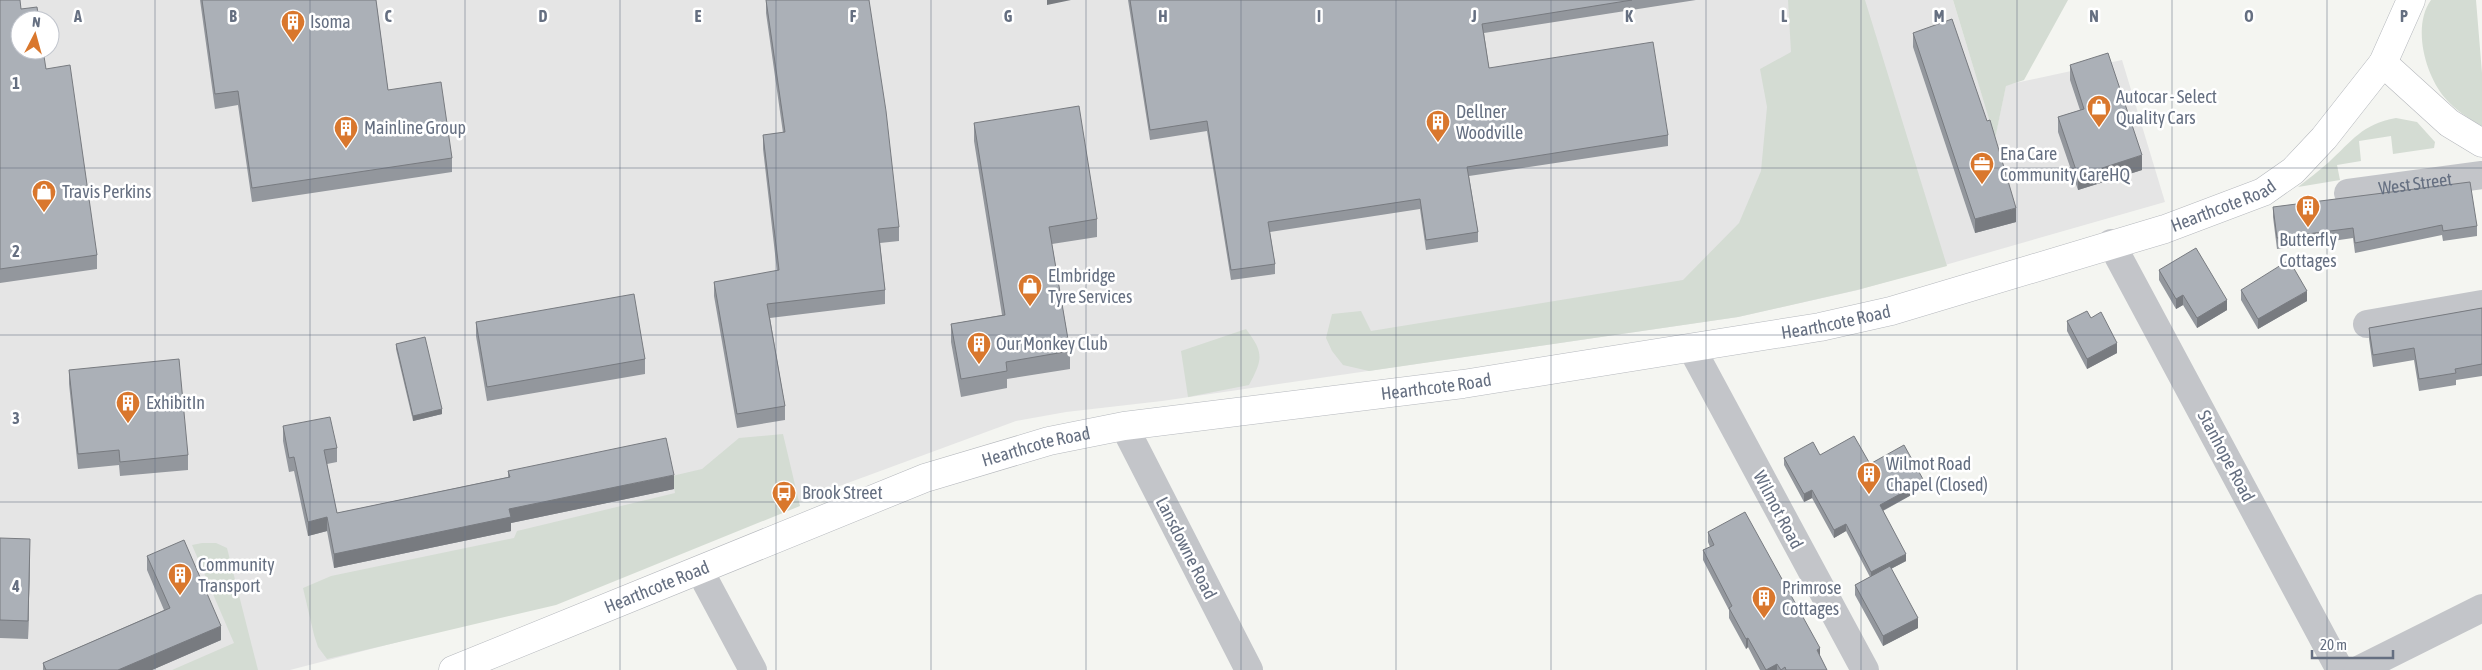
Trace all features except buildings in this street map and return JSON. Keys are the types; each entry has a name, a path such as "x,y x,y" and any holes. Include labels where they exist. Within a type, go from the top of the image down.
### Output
{"street":[{"name":"Hearthcote Road","path":"453,670 484,665 609,606 700,571 925,478 1049,441 1124,426 1463,384 1692,349 1820,327 1892,310 2166,228 2263,192 2293,170 2324,138 2383,63 2411,0"},
{"path":"2383,63 2449,123 2480,143 2482,170"},
{"name":"West Street","path":"2348,193 2482,175"},
{"name":"Stanhope Road","path":"2111,243 2340,670"},
{"path":"2367,324 2482,304"},
{"name":"Wilmot Road","path":"1692,349 1865,670"},
{"name":"Lansdowne Road","path":"1124,426 1249,670"},
{"path":"700,571 753,670"},
{"path":"2358,670 2482,608"}],"shaded area":[{"path":"0,0 1953,0 1995,138 2006,85 2122,60 2165,202 1858,290 1738,317 1162,401 1066,412 1016,421 807,498 568,598 290,670 0,670"},
{"path":"1788,0 1865,0 1947,266 1857,290 1738,317 1369,371 1343,365 1332,351 1326,338 1332,314 1361,311 1371,331 1683,280 1739,223 1761,171 1767,107 1760,69 1791,52"},
{"path":"1953,0 2068,0 2024,80 2006,86 1995,139"},
{"path":"2431,0 2476,0 2482,73 2482,126 2462,114 2449,102 2432,77 2423,50 2422,36 2422,23 2425,11"},
{"path":"2396,118 2417,122 2435,142 2434,148 2393,154 2391,136 2359,141 2361,161 2337,165 2340,180 2298,187 2358,134 2374,124"},
{"path":"1246,329 1256,344 1260,356 1257,369 1249,385 1188,397 1181,351"},
{"path":"783,434 800,506 556,605 327,659 318,647 303,588 331,576 514,538 517,531 675,493 672,476 702,469 739,438"},
{"path":"216,543 227,548 258,670 172,670 234,643 192,545"}],"place":[{"name":"Isoma","path":"293,43"},
{"name":"Autocar - Select Quality Cars","path":"2099,128"},
{"name":"Dellner Woodville","path":"1438,143"},
{"name":"Mainline Group","path":"346,149"},
{"name":"Ena Care Community CareHQ","path":"1982,185"},
{"name":"Travis Perkins","path":"44,213"},
{"name":"Butterfly Cottages","path":"2308,228"},
{"name":"Elmbridge Tyre Services","path":"1030,307"},
{"name":"Our Monkey Club","path":"979,365"},
{"name":"ExhibitIn","path":"128,424"},
{"name":"Wilmot Road Chapel (Closed)","path":"1869,495"},
{"name":"Brook Street","path":"784,514"},
{"name":"Community Transport","path":"180,596"},
{"name":"Primrose Cottages","path":"1764,619"}]}
